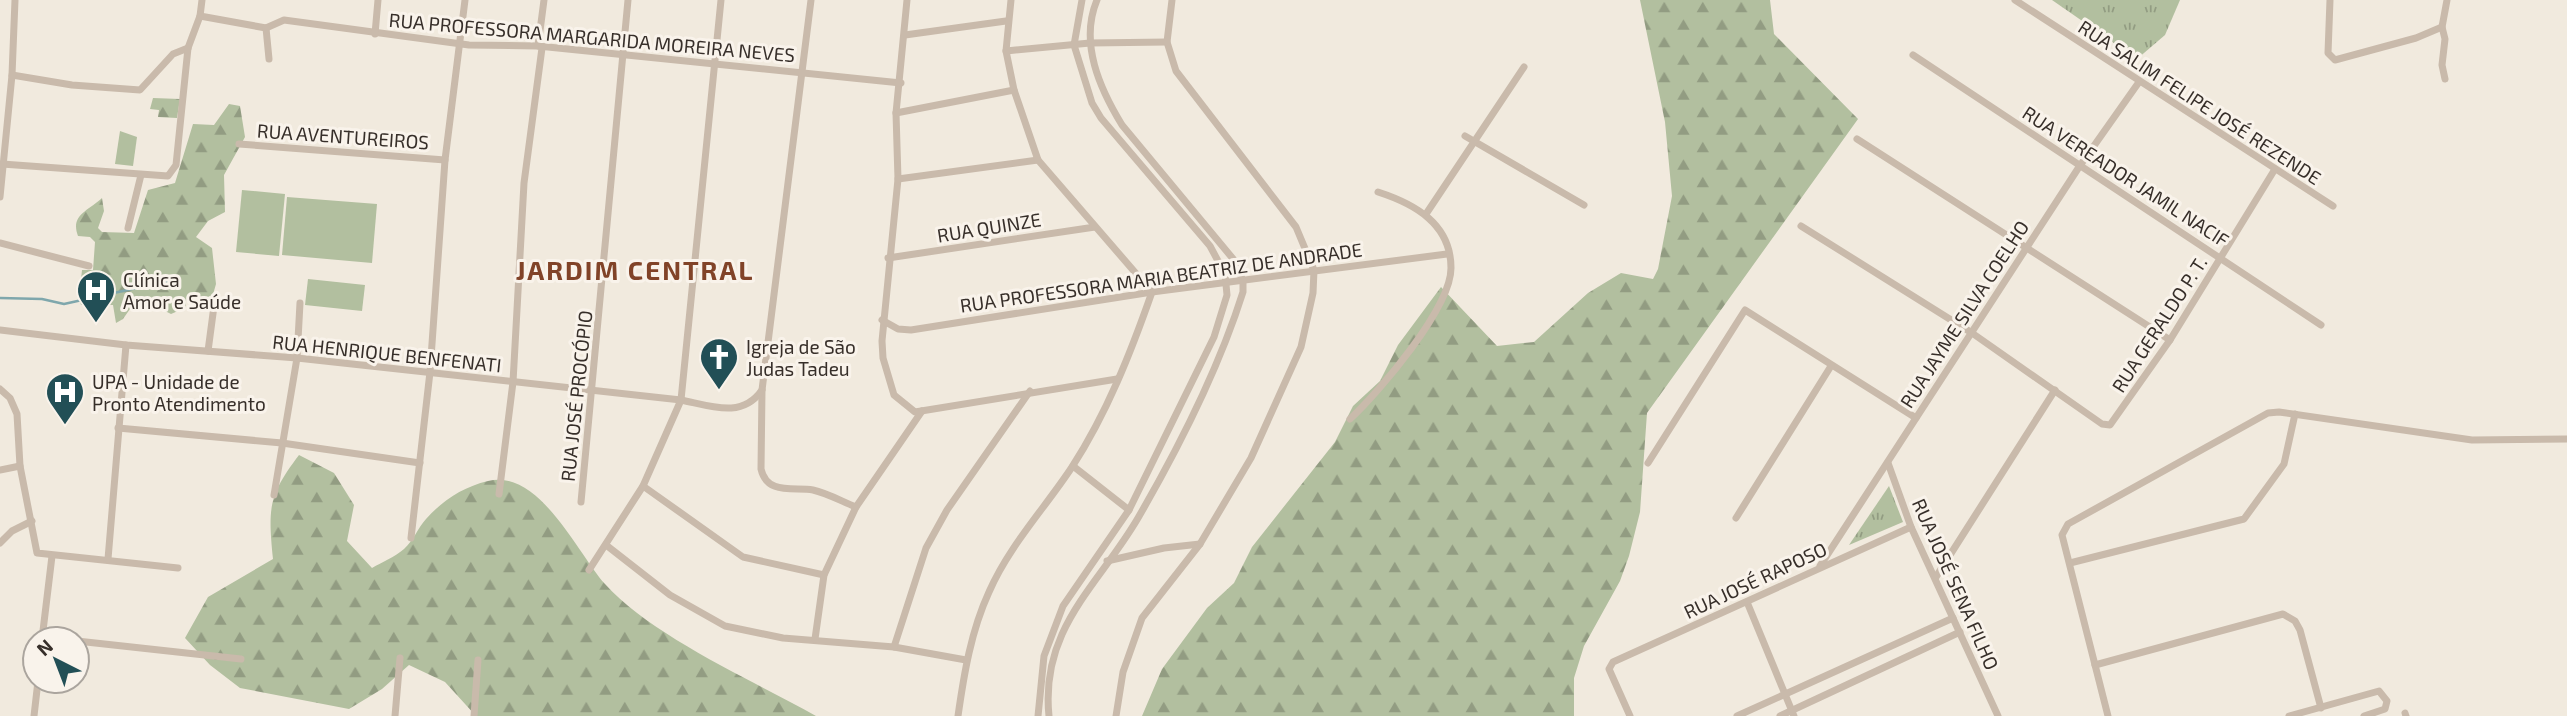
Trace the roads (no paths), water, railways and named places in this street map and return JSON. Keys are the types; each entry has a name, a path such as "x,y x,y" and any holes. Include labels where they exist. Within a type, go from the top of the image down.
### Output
{"street":[{"path":"0,197 12,75 15,0"},
{"path":"2,164 162,177 173,172 176,165 188,48 200,16 202,0"},
{"path":"375,34 378,0"},
{"path":"411,538 430,372 445,160 465,0"},
{"path":"499,494 513,382 524,183 544,0"},
{"name":"RUA JOSÉ PROCÓPIO","path":"581,502 628,0"},
{"path":"589,570 643,486 681,400 721,0"},
{"path":"811,0 762,390 760,460 764,479 775,487 814,490 856,507"},
{"path":"907,0 896,113 898,179 882,320 883,358 894,395 907,408 922,411 1030,391 1118,379"},
{"path":"958,716 966,660 989,592 1028,525 1073,466 1131,355 1152,292 1038,160 1014,90 1006,51 1006,21 1010,0"},
{"path":"1038,716 1044,656 1063,606 1129,510 1214,337 1227,283 1210,246 1101,118 1092,103 1074,45 1082,0"},
{"path":"1049,716 1051,674 1060,638 1070,614 1137,520 1183,433 1236,313 1243,281 1224,247 1122,125 1098,81 1090,43 1097,0"},
{"path":"1116,716 1123,672 1142,618 1200,544 1251,458 1286,385 1308,322 1314,270 1296,227 1281,205 1175,71 1167,42 1172,0"},
{"name":"RUA SALIM FELIPE JOSÉ REZENDE","path":"2014,0 2333,206"},
{"path":"2330,0 2328,53 2335,61 2416,38 2442,27"},
{"path":"2445,79 2442,65 2445,39 2442,27 2447,0"},
{"name":"RUA PROFESSORA MARGARIDA MOREIRA NEVES","path":"200,16 266,28 284,20 458,44 540,47 716,62 901,83"},
{"path":"905,35 1006,21"},
{"path":"266,28 269,59"},
{"path":"1006,51 1090,43 1167,42"},
{"path":"12,75 72,85 140,90 173,54 188,48"},
{"name":"RUA VEREADOR JAMIL NACIF","path":"1913,55 2079,167 2221,256 2321,325"},
{"path":"1426,214 1524,67"},
{"name":"RUA JAYME SILVA COELHO","path":"1820,566 2079,167 2139,82"},
{"path":"896,113 1014,90"},
{"path":"1465,136 1584,205"},
{"path":"1857,139 2170,340"},
{"name":"RUA AVENTUREIROS","path":"239,144 445,160"},
{"path":"898,179 1038,160"},
{"name":"RUA GERALDO P. T.","path":"2055,390 2102,424 2113,424 2170,340 2275,169"},
{"path":"128,228 141,175"},
{"path":"1350,419 1392,374 1422,332 1449,283 1451,267 1442,233 1426,214 1401,199 1378,192"},
{"path":"1801,226 1972,333 2055,390 1936,577"},
{"name":"RUA QUINZE","path":"888,258 1095,227"},
{"path":"0,243 89,266"},
{"name":"RUA PROFESSORA MARIA BEATRIZ DE ANDRADE","path":"882,320 898,328 911,330 1152,292 1447,254"},
{"path":"274,495 297,358 300,303"},
{"path":"208,351 214,306"},
{"path":"1648,463 1745,310 1916,418"},
{"name":"RUA HENRIQUE BENFENATI","path":"0,330 126,345 297,358 430,372 681,400 738,409 751,403 762,390"},
{"path":"107,559 126,345"},
{"path":"1736,519 1830,366"},
{"path":"0,389 14,405 20,466 37,553 178,568"},
{"path":"894,647 926,548 947,510 1030,391"},
{"path":"815,639 824,575 856,507 922,411"},
{"path":"2108,716 2063,535 2068,524 2268,413 2295,414 2472,440 2567,439"},
{"path":"2070,563 2244,519 2284,464 2295,414"},
{"path":"118,428 282,443 420,463"},
{"name":"RUA JOSÉ SENA FILHO","path":"1888,463 1911,527 1998,716"},
{"path":"0,470 20,466"},
{"path":"1073,466 1129,510"},
{"path":"643,486 743,557 824,575"},
{"path":"0,543 12,531 32,521"},
{"name":"RUA JOSÉ RAPOSO","path":"1630,716 1609,669 1613,662 1911,527"},
{"path":"1106,562 1164,548 1200,544"},
{"path":"606,545 670,595 725,626 783,638 894,647 966,660"},
{"path":"44,625 52,556"},
{"path":"1747,602 1792,713"},
{"path":"2095,664 2283,614 2295,621 2300,630 2321,708"},
{"path":"1737,716 1953,618"},
{"path":"1780,716 1792,713 1960,632"},
{"path":"91,643 241,659"},
{"path":"395,716 400,658"},
{"path":"474,716 478,660"},
{"path":"2289,716 2382,692 2388,701 2385,709 2364,716"},
{"path":"34,716 36,695"}],"waterway":[{"path":"0,298 42,299 64,304 168,281"}],"place":[{"name":"Clínica Amor e Saúde","path":"96,324"},
{"name":"Igreja de São Judas Tadeu","path":"719,391"},
{"name":"UPA - Unidade de Pronto Atendimento","path":"65,426"}],"district":[{"name":"JARDIM CENTRAL","path":"635,269"}]}
